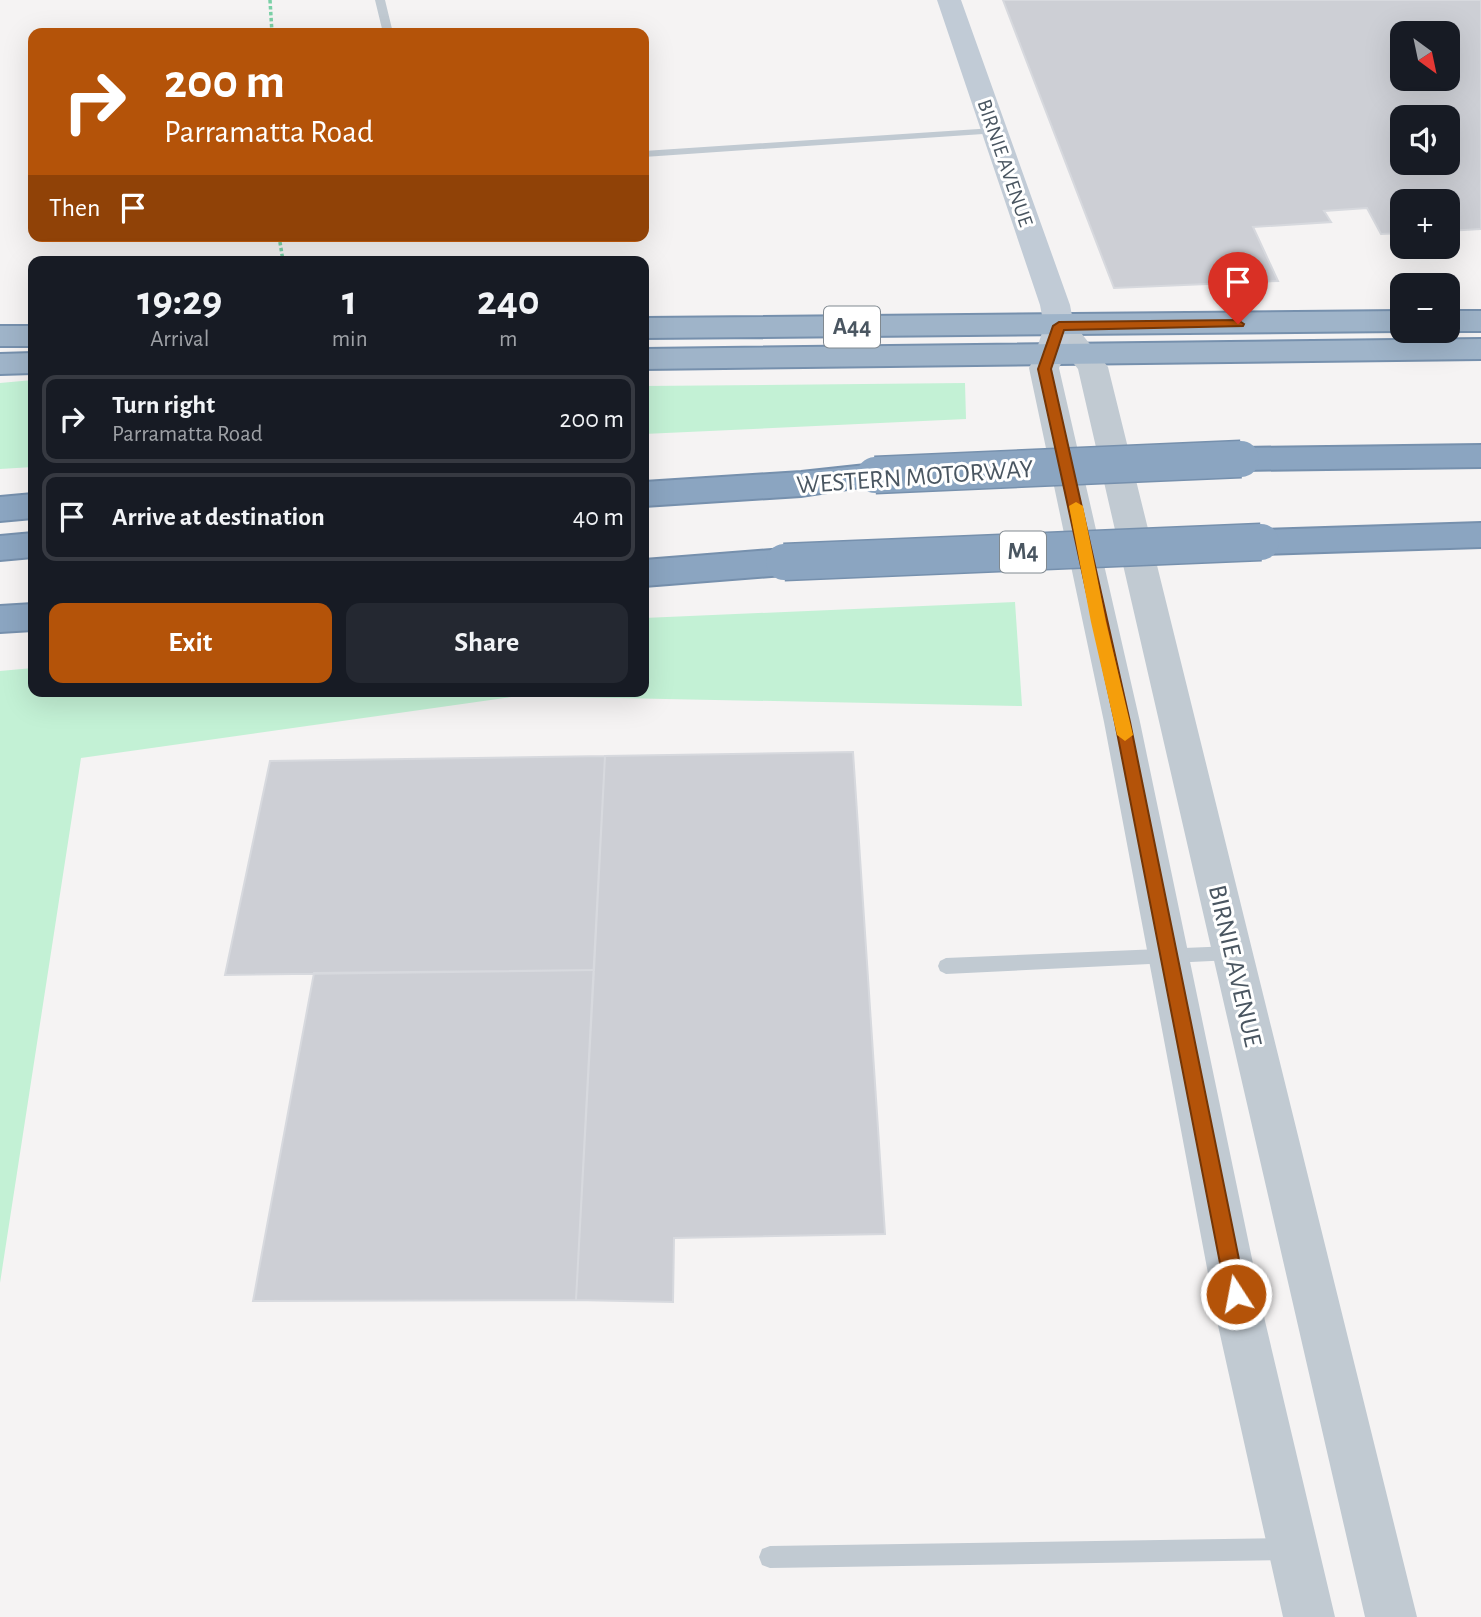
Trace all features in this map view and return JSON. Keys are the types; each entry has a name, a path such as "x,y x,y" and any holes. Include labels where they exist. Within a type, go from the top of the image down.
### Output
{"highway":[{"path":"1460,321 1481,321"},
{"name":"A44","path":"649,359 1390,322"},
{"name":"A44","path":"649,328 1055,340"},
{"path":"0,336 28,336"},
{"path":"1083,354 1481,349"},
{"path":"0,364 28,363"},
{"name":"WESTERN MOTORWAY","path":"649,495 801,484 875,475 1241,459 1481,456"},
{"path":"0,509 28,506"},
{"name":"M4","path":"649,573 784,562 1261,542 1481,536"},
{"path":"0,548 28,545"},
{"path":"0,619 28,617"}],"main road":[{"name":"BIRNIE AVENUE","path":"949,0 1055,305 1055,340"}],"street":[{"name":"BIRNIE AVENUE","path":"1309,1617 1241,1321 1170,956 1077,508 1044,369 1055,340 1083,354 1093,367 1391,1617"}],"lane":[{"path":"380,0 387,28"},
{"path":"649,154 994,131"},
{"path":"946,966 1232,953"},
{"path":"770,1557 1294,1549"}],"path":[{"path":"270,0 272,28"}],"green space":[{"path":"28,380 28,467 0,469 0,383"},
{"path":"965,383 966,419 649,434 649,386"},
{"path":"1015,602 1022,706 568,697 649,697 649,618"},
{"path":"28,668 28,697 511,697 81,758 0,1283 0,671"}],"building":[{"path":"1003,0 1481,0 1481,229 1460,230 1460,189 1390,189 1390,234 1381,234 1367,208 1324,211 1331,222 1253,227 1278,281 1114,288"},
{"path":"853,752 885,1234 674,1238 673,1302 576,1300 605,756"},
{"path":"605,756 594,970 225,975 270,761"},
{"path":"594,970 576,1300 253,1301 314,973"}],"slow traffic":[{"path":"1076,506 1125,735"}],"route":[{"path":"1236,1294 1122,722 1077,508 1044,369 1059,326 1238,324"}]}
